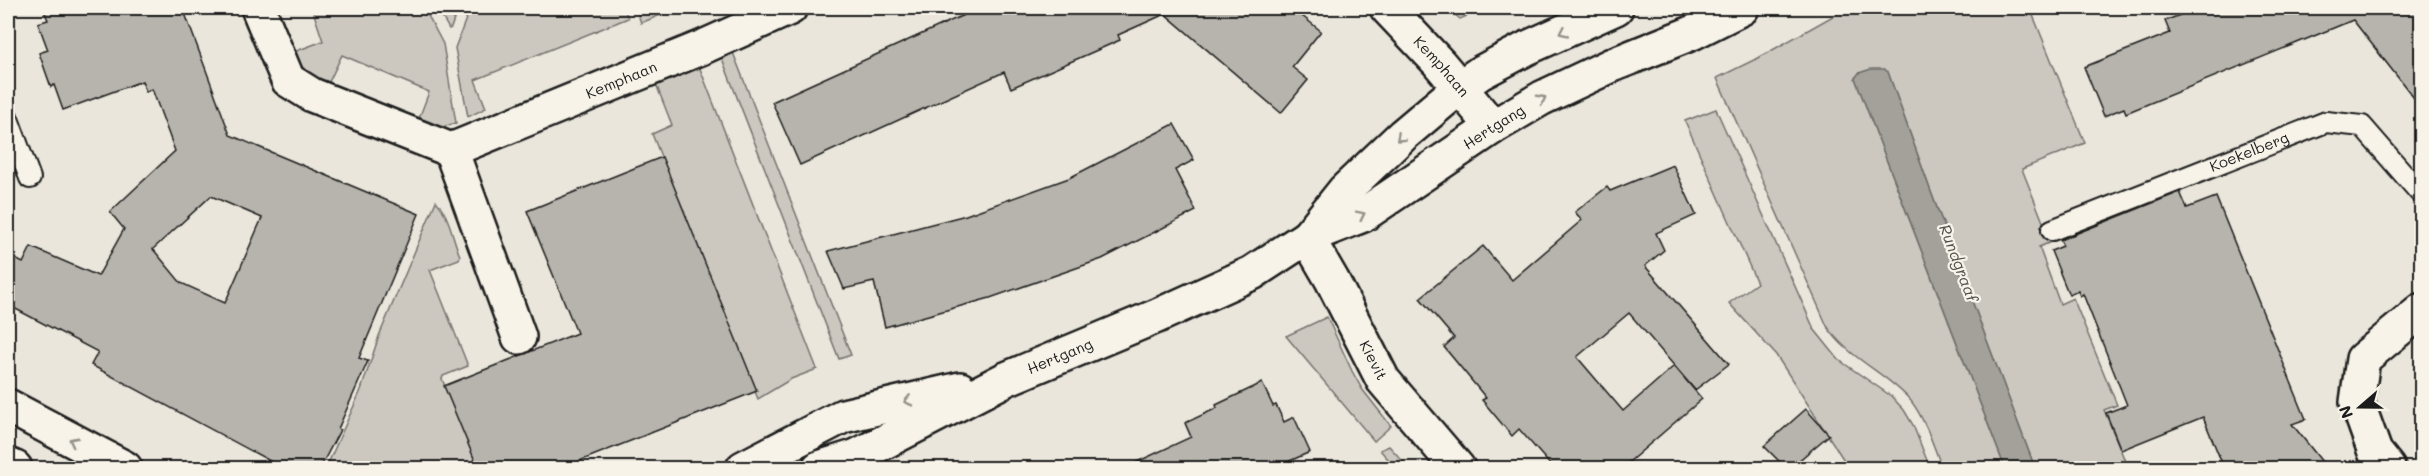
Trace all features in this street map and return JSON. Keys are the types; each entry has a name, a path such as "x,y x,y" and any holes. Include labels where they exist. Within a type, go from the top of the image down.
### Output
{"street":[{"path":"258,8 288,80 312,95 451,150 519,336"},
{"name":"Kemphaan","path":"451,150 703,47 790,8"},
{"name":"Kemphaan","path":"1387,8 1494,127"},
{"name":"Hertgang","path":"1307,237 1344,191 1403,135 1460,87 1480,73 1527,48 1616,8"},
{"name":"Hertgang","path":"819,468 857,456 1006,379 1157,316 1252,273 1307,237 1363,215 1494,127 1542,98 1612,65 1692,33 1742,8"},
{"name":"Kievit","path":"1307,237 1332,280 1383,380 1458,468"},
{"path":"2388,468 2375,452 2357,402 2364,359 2421,310"},
{"name":"Hertgang","path":"743,468 843,416 1006,379"},
{"path":"10,414 125,468"},
{"path":"8,465 15,468"}],"lane":[{"path":"8,119 30,178"},
{"name":"Koekelberg","path":"2052,230 2326,122 2362,126 2421,195"}],"shaded area":[{"path":"312,8 424,8 443,44 456,123 439,128 418,121 429,92 342,55 328,84 303,75 291,53 323,41"},
{"path":"437,8 458,8 451,28 449,29"},
{"path":"470,8 624,8 628,18 475,80 486,108 468,117 455,48"},
{"path":"636,8 675,8 675,9 641,23"},
{"path":"1449,8 1486,8 1460,19"},
{"path":"1847,8 2030,8 2085,143 2022,169 2051,242 2039,247 2060,304 2073,298 2117,405 2104,410 2128,468 2035,468 1888,72 1855,78 2005,468 1942,468 1925,425 1911,401 1845,348 1827,326 1717,78 1760,57"},
{"path":"732,50 851,355 839,359 721,56"},
{"path":"699,66 817,369 791,379 758,399 652,134 672,125 656,84"},
{"path":"1871,69 1884,69 1888,72 2035,468 2005,468 1855,78 1859,73"},
{"path":"1716,109 1814,329 1839,360 1891,396 1904,410 1913,425 1930,468 1849,468 1776,355 1729,303 1757,283 1685,121"},
{"path":"436,201 448,220 460,256 459,259 430,270 468,366 443,376 442,379 479,468 326,468 361,390 379,336"},
{"path":"1327,317 1362,389 1391,426 1374,441 1286,336"},
{"path":"1389,446 1409,468 1396,468 1380,450"}],"building":[{"path":"43,8 183,8 230,135 419,214 359,358 368,361 338,429 340,430 320,468 283,468 91,365 98,352 8,305 8,255 23,263 31,247 98,276 124,229 110,212 175,151 152,89 146,92 142,81 63,110 54,85 51,87 39,53 48,50 38,23 48,20","holes":["211,196 262,218 225,303 181,283 153,249"]},
{"path":"979,8 1292,8 1321,31 1292,67 1308,80 1281,113 1165,14 1118,35 1120,40 1011,88 1004,72 800,165 772,102"},
{"path":"2197,8 2421,8 2421,107 2353,20 2126,113 2124,108 2104,116 2084,67 2170,33 2165,21"},
{"path":"1174,124 1194,160 1175,170 1196,211 1102,259 990,298 885,327 874,282 844,289 828,251 966,215 1069,178"},
{"path":"662,157 757,391 562,468 478,468 444,386 577,333 527,211"},
{"path":"1673,165 1696,215 1656,233 1664,250 1645,266 1729,364 1695,390 1629,313 1577,357 1623,411 1674,366 1702,399 1622,468 1553,468 1519,429 1512,436 1482,400 1486,398 1444,347 1454,338 1420,298 1483,246 1512,280 1582,220 1575,212 1607,187 1610,191"},
{"path":"2180,192 2187,208 2216,197 2306,419 2292,424 2327,468 2224,468 2203,417 2121,450 2106,413 2127,405 2083,294 2080,296 2078,291 2069,295 2051,251 2063,246 2060,240"},
{"path":"1262,383 1284,422 1294,417 1310,452 1274,468 1124,468 1191,437 1185,423"},
{"path":"1806,409 1829,435 1790,468 1786,468 1764,446"}],"water label":[{"name":"Rundgraaf","path":"1959,263"}]}
